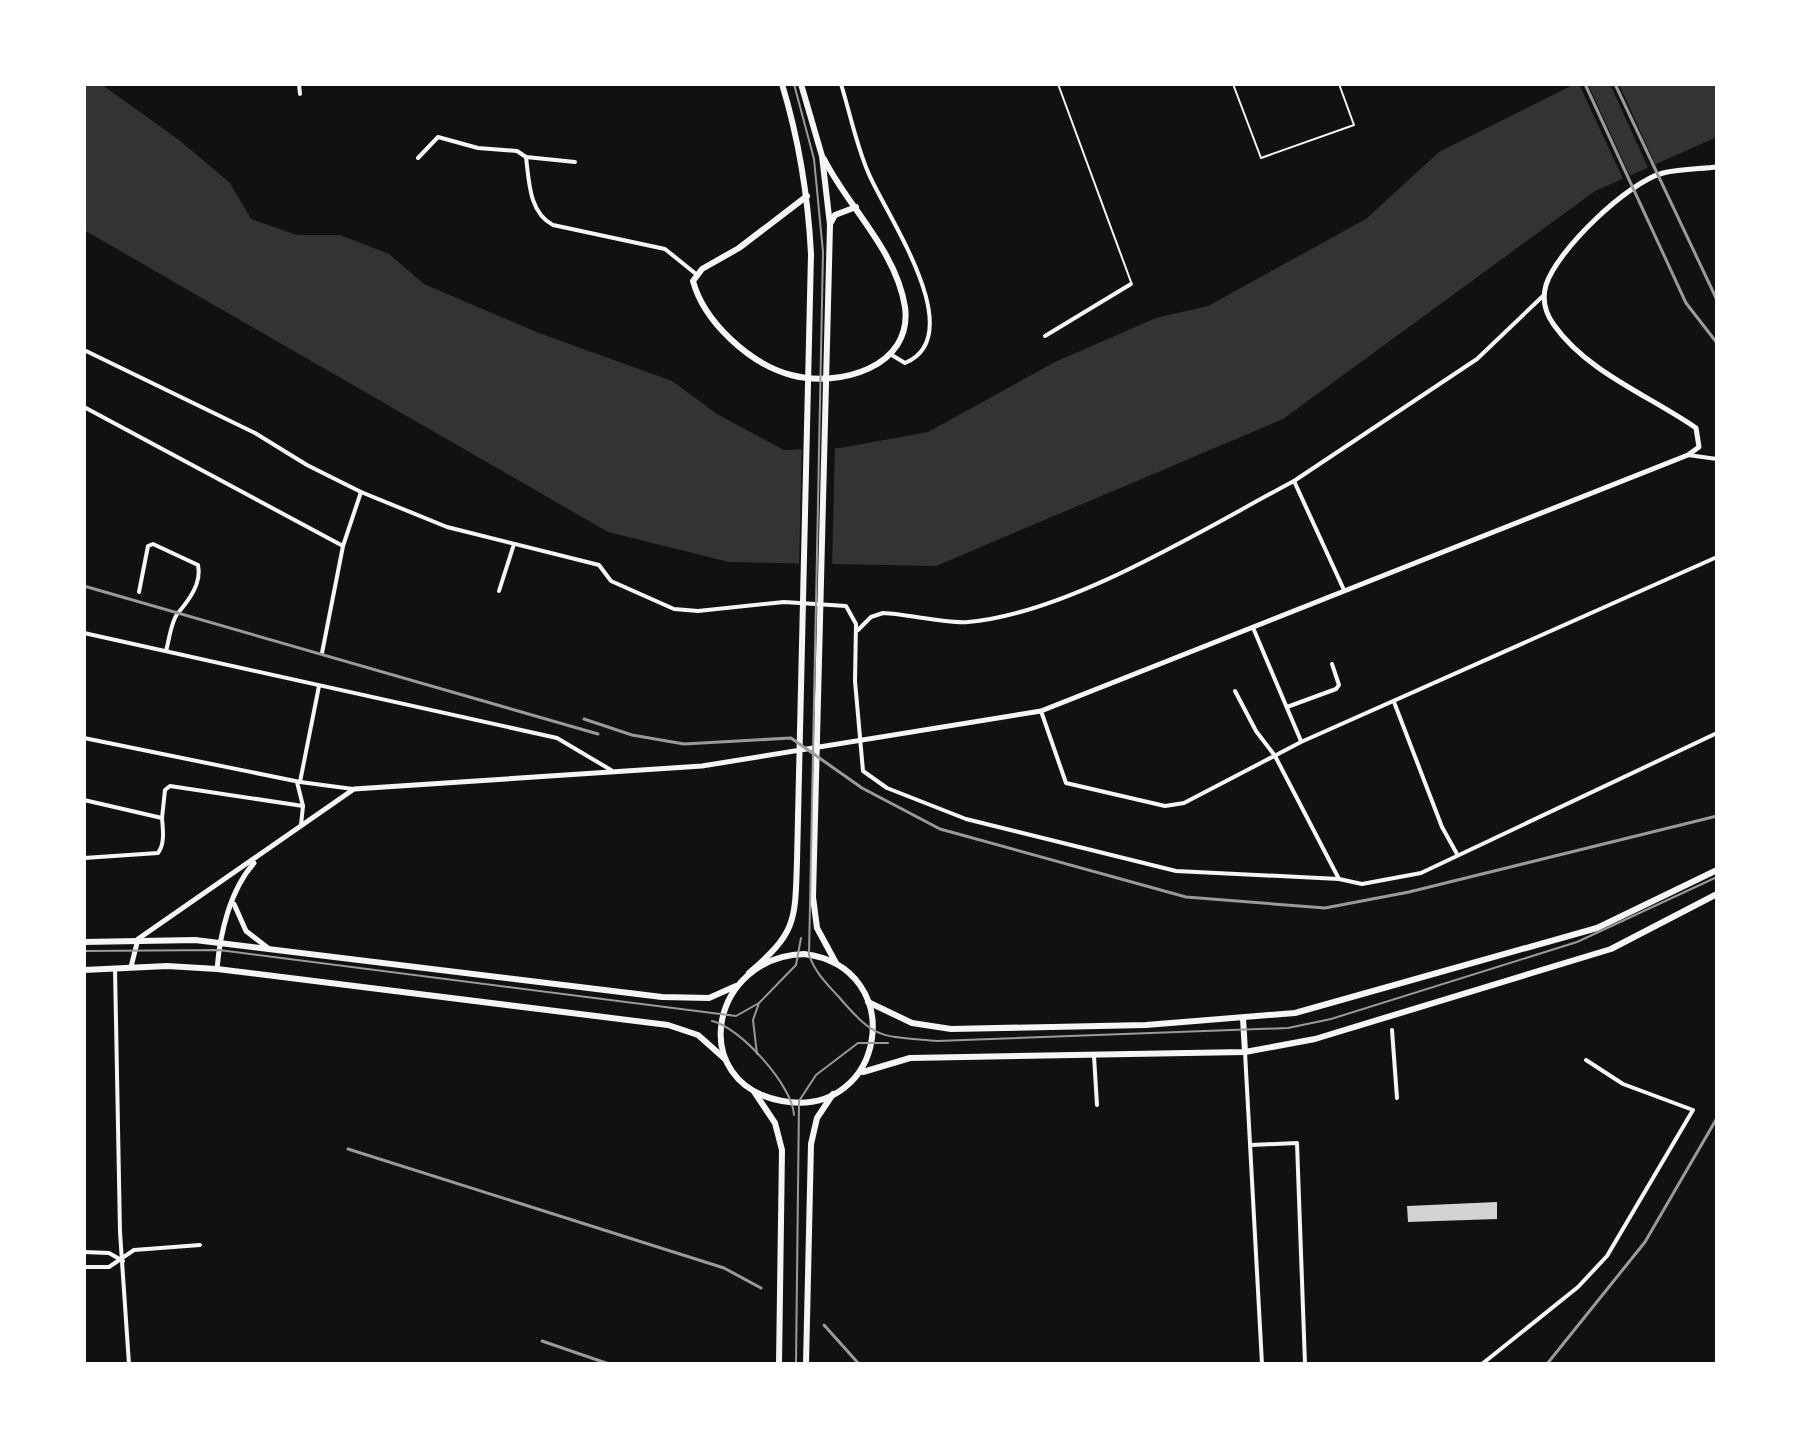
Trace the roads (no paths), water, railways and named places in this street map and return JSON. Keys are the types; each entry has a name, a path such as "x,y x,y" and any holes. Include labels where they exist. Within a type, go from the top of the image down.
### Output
{"main road":[{"path":"725,1059 719,1023 726,1000 787,935 795,909 811,254 807,196 794,124 782,84"},
{"path":"801,84 822,156 830,225 814,861 817,928 836,963 862,988 868,1002 874,1032 863,1072"},
{"path":"807,196 739,248 696,274 693,281 696,292 730,337 751,354 792,375 843,377 869,371 890,354 905,331 905,305 884,253 856,207 840,192 822,156"},
{"path":"830,225 835,215 856,207"},
{"path":"868,1002 912,1023 951,1029 1146,1025 1295,1013 1597,928 1717,870"},
{"path":"753,1090 793,1101 822,1098 863,1072 910,1058 1245,1052 1315,1039 1611,949 1717,894"},
{"path":"84,942 138,939 220,943 662,997 709,998 736,986"},
{"path":"749,973 794,955 821,957 836,963"},
{"path":"84,970 131,967 217,969 678,1027 710,1042 753,1090 775,1123 782,1150 779,1364"},
{"path":"1243,1018 1245,1052"},
{"path":"806,1364 811,1144 817,1118 835,1091"}],"street":[{"path":"299,84 300,94"},
{"path":"841,84 868,172 916,262 929,315 928,341 916,359 905,363 890,354"},
{"path":"418,158 438,137 478,148 517,151 526,157 575,162"},
{"path":"526,157 535,207 541,219 553,225 665,249 696,274"},
{"path":"856,632 871,617 883,613 965,622 1048,604 1099,582 1294,481 1477,359 1544,295 1553,272 1620,195 1661,173 1717,167"},
{"path":"1045,336 1131,284"},
{"path":"84,738 298,782 354,789 702,766 1041,711 1254,630 1344,590 1688,455 1699,447 1696,428 1600,368 1568,341 1547,314 1544,295"},
{"path":"84,350 255,433 307,465 361,492 447,527 599,565 611,581 674,609 698,611 784,602 846,606 854,614 856,632 863,771 887,788 966,819 1176,871 1339,879 1362,884 1421,873 1717,733"},
{"path":"84,407 343,546"},
{"path":"1688,455 1717,459"},
{"path":"1294,481 1344,590"},
{"path":"322,653 343,546 361,492"},
{"path":"139,592 148,546 153,544 198,565 187,607 177,613 166,652"},
{"path":"499,591 514,544"},
{"path":"1041,711 1066,783 1165,806 1184,803 1301,742 1717,557"},
{"path":"1254,630 1301,742"},
{"path":"84,633 557,738 611,770"},
{"path":"1287,707 1336,689 1339,685 1332,664"},
{"path":"301,827 303,806 298,782 319,686"},
{"path":"1235,691 1256,731 1275,756 1339,879"},
{"path":"1394,702 1442,827 1457,854"},
{"path":"84,858 158,853 162,848 165,790 170,786 303,806"},
{"path":"131,967 138,939 354,789"},
{"path":"84,800 162,818"},
{"path":"217,969 220,943 234,899 242,879 260,857"},
{"path":"234,899 237,917 246,931 272,950"},
{"path":"115,968 129,1364"},
{"path":"1392,1030 1397,1098"},
{"path":"1245,1052 1262,1364"},
{"path":"1094,1056 1097,1105"},
{"path":"1482,1364 1578,1287 1607,1256 1693,1110 1623,1084 1586,1060"},
{"path":"1251,1145 1297,1143 1305,1364"},
{"path":"84,1267 109,1267 123,1261 134,1250 200,1245"},
{"path":"84,1252 109,1253 123,1261"}],"lane":[{"path":"1058,84 1131,284"},
{"path":"1233,84 1261,158 1354,125 1339,84"}],"tram line":[{"path":"794,84 814,159 823,252 809,955 821,977 861,1021 890,1036 937,1041 1288,1028 1331,1019 1577,942 1717,877"},
{"path":"84,951 219,950 736,1016 759,1003 796,965 801,938"},
{"path":"757,1054 753,1020 759,1003"},
{"path":"712,1021 736,1034 763,1059 785,1089 794,1115"},
{"path":"796,1364 799,1101 816,1075 858,1043 888,1043"}],"railway":[{"path":"1585,84 1686,303 1717,343"},
{"path":"1615,84 1717,300"},
{"path":"84,586 598,734"},
{"path":"584,719 632,735 684,744 791,738 862,788 940,829 1186,897 1325,908 1409,892 1717,816"},
{"path":"1547,1364 1645,1242 1717,1118"},
{"path":"348,1149 724,1268 761,1288"},
{"path":"824,1325 859,1364"},
{"path":"542,1341 609,1364"}]}
